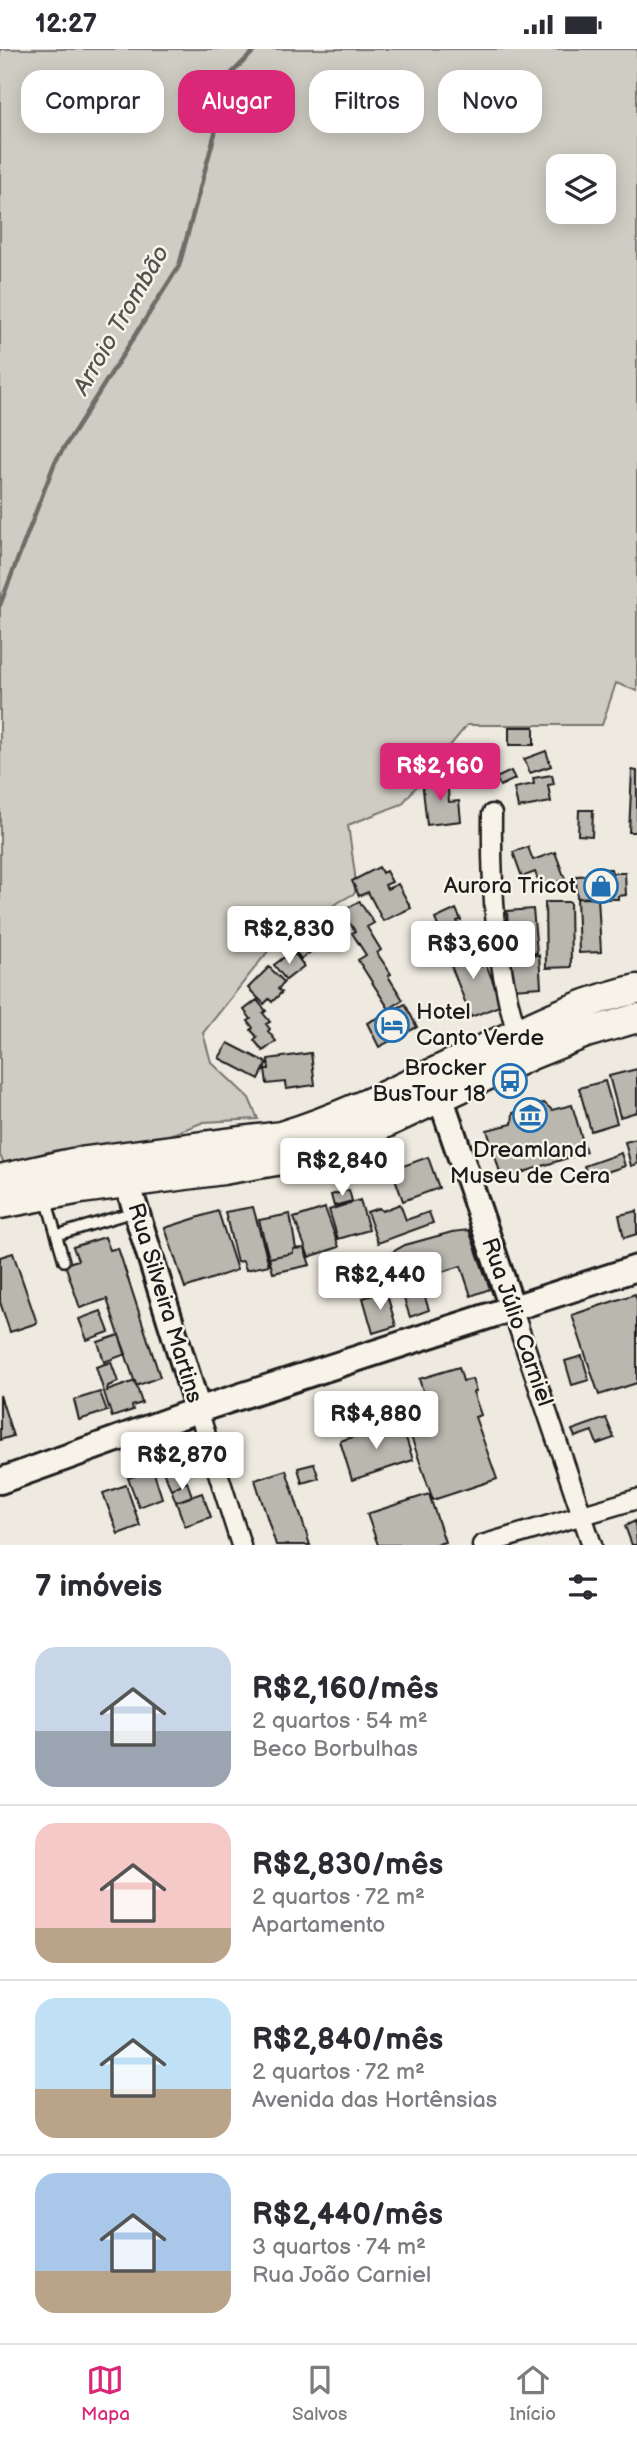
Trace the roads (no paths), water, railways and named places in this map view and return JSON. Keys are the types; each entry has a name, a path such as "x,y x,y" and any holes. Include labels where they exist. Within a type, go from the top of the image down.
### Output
{"main road":[{"path":"0,1179 72,1163 281,1136 313,1126 375,1100 557,1014 637,989"},
{"path":"441,1099 440,1089 443,1083 453,1075 527,1037 557,1014"},
{"path":"0,1205 45,1195 295,1157 332,1146 441,1099 531,1055 586,1033 637,1018"}],"street":[{"path":"492,814 491,873 499,961 517,1033"},
{"name":"Rua Júlio Carniel","path":"441,1099 592,1545"},
{"name":"Rua Silveira Martins","path":"127,1182 241,1545"},
{"path":"0,1481 198,1410 637,1268"},
{"path":"482,1545 637,1499"}],"lane":[{"path":"45,1195 64,1261"},
{"path":"57,1235 138,1211"}],"waterway":[{"name":"Arroio Trombão","path":"0,605 55,462 179,266 231,74 256,49"}],"place":[{"name":"Aurora Tricot","path":"601,886"},
{"name":"Hotel Canto Verde","path":"392,1025"},
{"name":"Brocker BusTour 18","path":"510,1081"},
{"name":"Dreamland Museu de Cera","path":"530,1115"}]}
